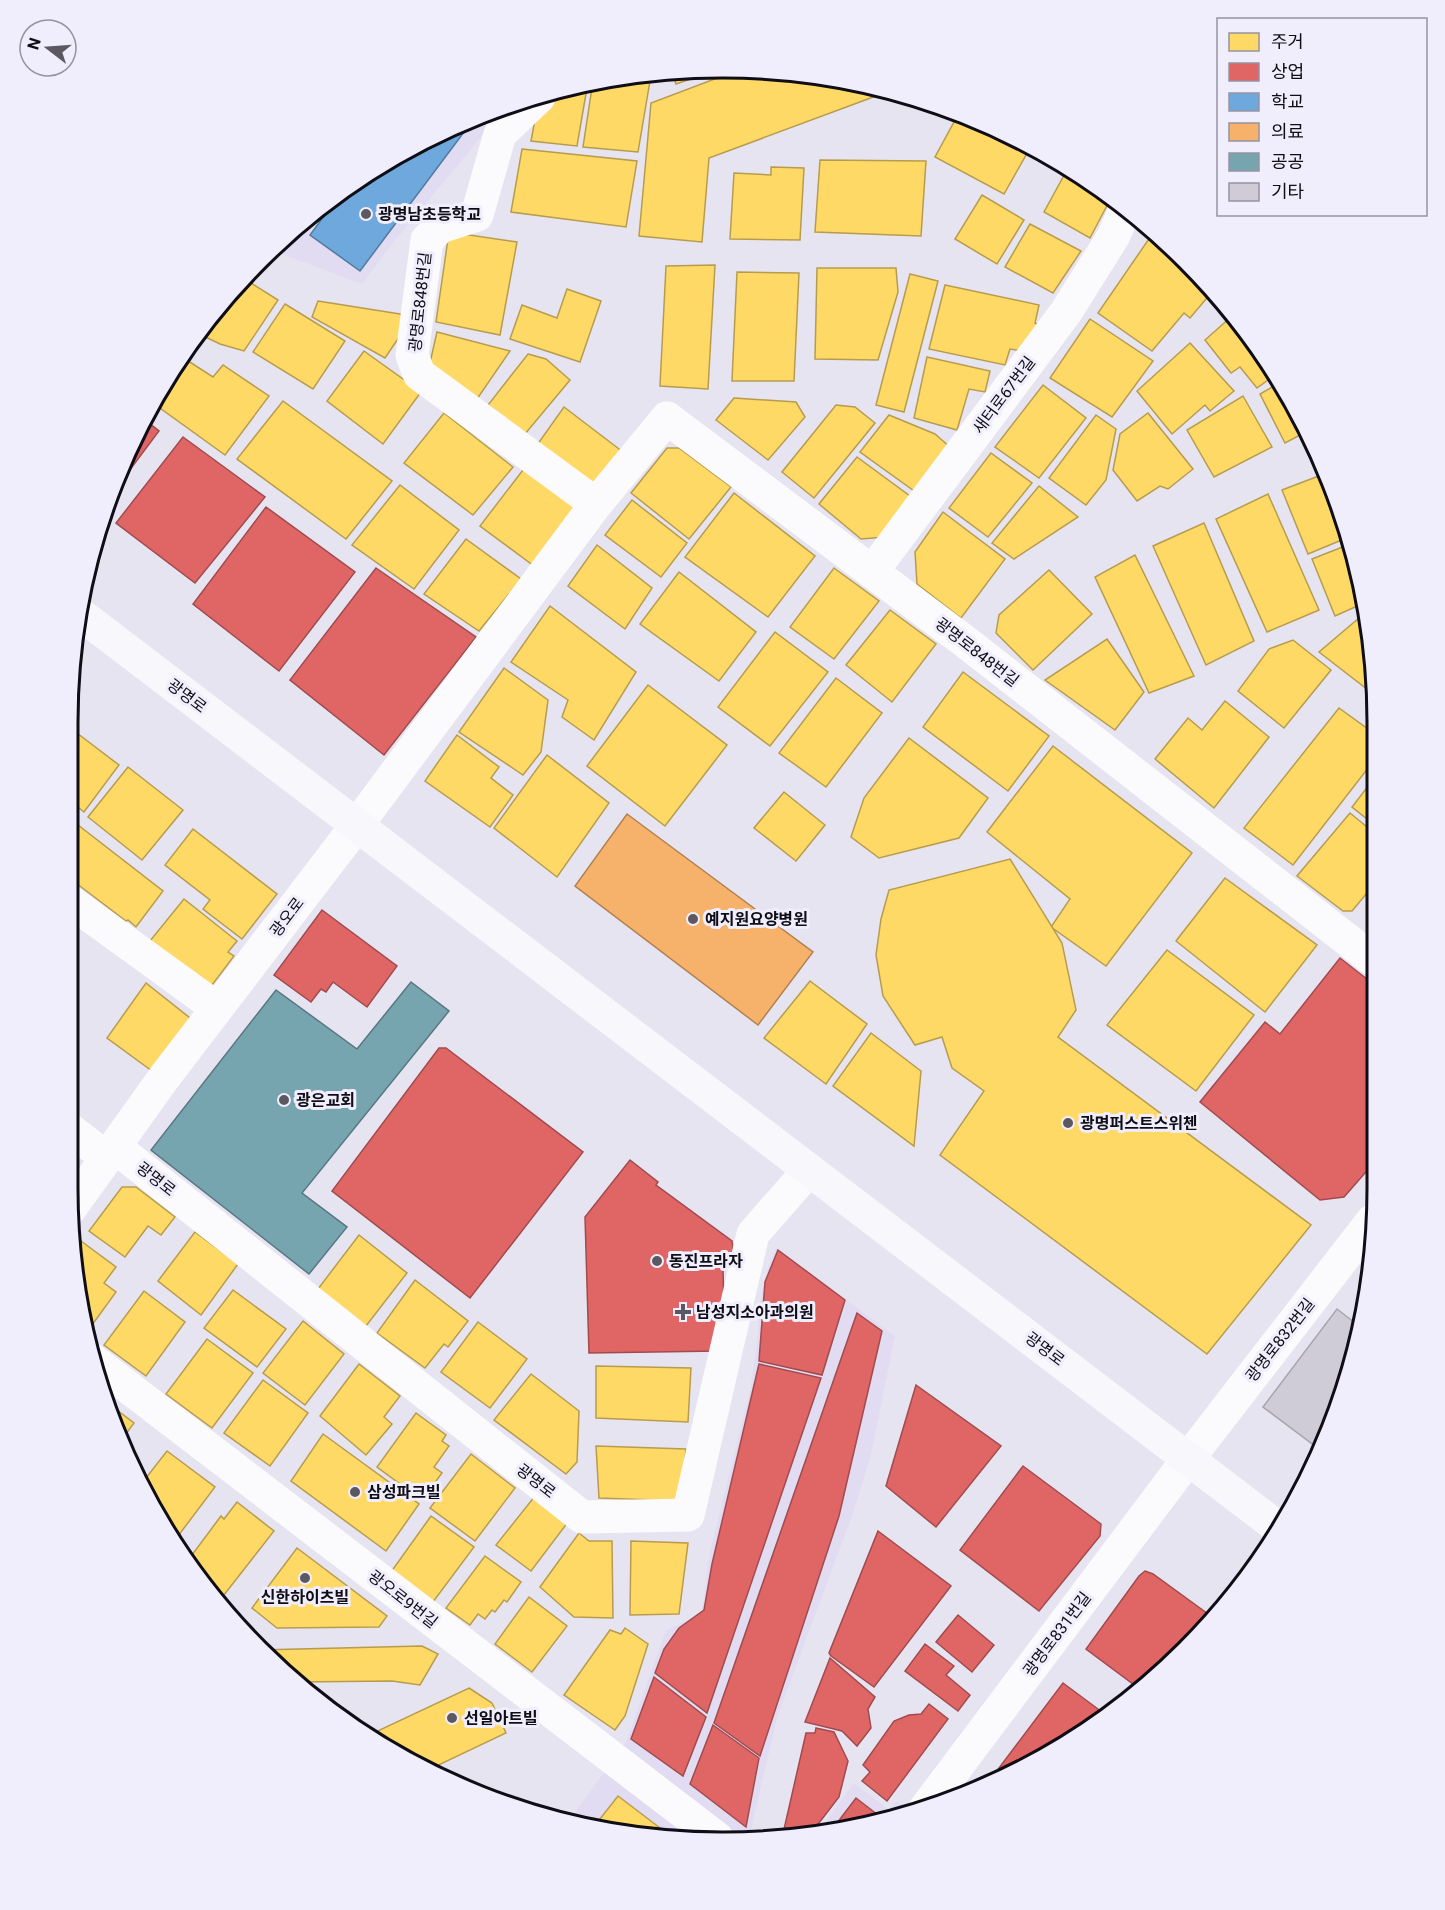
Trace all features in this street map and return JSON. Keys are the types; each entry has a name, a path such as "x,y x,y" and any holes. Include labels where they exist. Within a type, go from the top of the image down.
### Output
{"main road":[{"name":"광명로","path":"87,620 1273,1523"}],"street":[{"name":"광명로848번길","path":"527,109 500,134 477,215 440,227 427,240 412,355 419,374 596,504"},
{"name":"새터로67번길","path":"872,572 1066,312 1113,237 1122,217"},
{"name":"광명로848번길","path":"357,825 596,504 667,418 972,647 1367,955"},
{"name":"광오로","path":"78,1198 163,1079 357,825"},
{"path":"78,907 217,1008"},
{"path":"78,1134 111,1152"},
{"name":"광명로","path":"111,1152 582,1517 688,1515 753,1234 809,1170"},
{"name":"광명로832번길","path":"1188,1459 1366,1229"},
{"name":"광오로9번길","path":"104,1369 709,1832"},
{"name":"광명로831번길","path":"946,1792 1188,1459"}],"shaded area":[{"name":"광명남초등학교","path":"496,119 388,249 362,284 281,254 330,211 400,164 437,144"},
{"path":"776,1248 895,1336 871,1455 853,1513 777,1718 751,1831 680,1831 597,1820 574,1814 626,1742 666,1630 690,1619 702,1610 710,1552 750,1391 757,1344 759,1306 767,1270"},
{"path":"854,1783 889,1810 848,1820 824,1824"},
{"path":"897,1801 903,1806 889,1810"}],"building: 주거":[{"path":"717,78 765,79 848,90 875,97 709,158 702,242 639,236 651,103"},
{"path":"691,79 676,84 674,80"},
{"path":"650,83 638,152 583,147 591,91"},
{"path":"586,93 577,146 531,141 536,114 550,102"},
{"path":"954,121 1027,154 1004,194 935,157"},
{"path":"522,149 637,161 626,227 511,212"},
{"path":"820,160 926,161 921,236 815,232"},
{"path":"771,167 804,168 800,240 730,239 734,173 771,175"},
{"path":"1064,176 1107,205 1090,238 1044,212"},
{"path":"982,195 1024,220 997,264 955,239"},
{"path":"1030,224 1081,251 1053,293 1005,267"},
{"path":"449,232 517,242 500,335 436,322"},
{"path":"1149,239 1207,298 1190,318 1184,313 1152,351 1098,313"},
{"path":"715,265 708,389 660,386 666,266"},
{"path":"817,268 896,268 898,292 878,360 815,359"},
{"path":"737,272 799,273 794,381 732,381"},
{"path":"910,274 938,281 904,412 876,405"},
{"path":"252,283 278,300 244,351 206,337"},
{"path":"945,285 1039,305 1035,323 1041,326 1023,351 1010,349 1005,365 929,349"},
{"path":"567,289 601,301 580,362 510,339 522,305 557,318"},
{"path":"318,301 400,314 410,321 385,358 312,317"},
{"path":"285,304 345,341 313,389 253,352"},
{"path":"1090,319 1153,361 1112,417 1050,378"},
{"path":"1226,321 1268,380 1257,388 1240,367 1231,373 1205,340"},
{"path":"437,332 510,351 475,402 429,367"},
{"path":"1190,343 1234,391 1210,411 1205,405 1172,434 1137,391"},
{"path":"364,351 421,392 383,444 327,401"},
{"path":"528,354 546,359 570,380 525,434 488,405"},
{"path":"927,357 990,371 985,392 969,389 957,430 914,418"},
{"path":"189,361 213,377 223,365 269,396 225,455 160,408"},
{"path":"1043,385 1086,418 1039,478 995,447"},
{"path":"1273,387 1300,435 1285,443 1260,394"},
{"path":"1243,396 1272,447 1214,477 1187,430"},
{"path":"734,398 796,402 805,417 768,460 716,420"},
{"path":"283,401 392,481 346,539 237,459"},
{"path":"836,405 855,407 875,423 814,498 782,472"},
{"path":"564,407 623,452 593,486 537,445"},
{"path":"444,413 513,467 473,515 404,463"},
{"path":"1148,413 1193,469 1168,489 1160,486 1137,501 1113,470 1120,434"},
{"path":"889,415 935,434 951,448 917,493 860,452"},
{"path":"1096,415 1116,429 1106,480 1086,505 1049,478"},
{"path":"667,448 679,448 731,487 689,539 631,493"},
{"path":"991,453 1032,483 988,537 949,508"},
{"path":"857,457 914,499 885,537 861,539 819,504"},
{"path":"526,466 581,509 534,566 480,526"},
{"path":"1318,476 1340,541 1308,554 1282,490"},
{"path":"400,485 459,530 414,589 352,545"},
{"path":"1039,486 1078,517 1014,559 992,543"},
{"path":"734,493 815,556 768,617 685,557"},
{"path":"1268,494 1319,610 1267,632 1216,519"},
{"path":"632,500 687,543 661,577 605,535"},
{"path":"943,512 1005,559 961,618 917,584 915,552"},
{"path":"1204,523 1254,641 1206,665 1153,546"},
{"path":"466,539 521,579 479,631 424,594"},
{"path":"597,545 652,588 625,629 568,586"},
{"path":"1342,547 1356,606 1335,616 1312,559"},
{"path":"1135,555 1194,676 1149,693 1095,577"},
{"path":"834,568 879,601 834,659 790,627"},
{"path":"1049,570 1092,614 1033,670 996,633 999,615"},
{"path":"679,572 756,632 719,681 640,624"},
{"path":"550,606 636,672 594,740 562,717 568,700 511,662"},
{"path":"890,610 936,644 892,702 846,665"},
{"path":"1358,619 1366,689 1319,652"},
{"path":"775,632 828,672 770,746 718,707"},
{"path":"1107,639 1144,692 1115,730 1045,680"},
{"path":"1293,640 1331,670 1284,728 1238,691 1269,649"},
{"path":"504,668 548,700 541,752 523,775 459,732"},
{"path":"963,672 1049,736 1008,791 923,727"},
{"path":"836,678 882,713 826,787 779,753"},
{"path":"648,685 727,745 665,826 587,766"},
{"path":"1225,701 1269,737 1214,808 1155,759 1188,718 1202,730"},
{"path":"1339,708 1367,728 1367,769 1293,865 1244,828"},
{"path":"78,734 119,765 84,812 78,807"},
{"path":"457,735 499,767 491,778 513,795 490,827 425,781"},
{"path":"909,738 988,798 959,838 879,858 851,837 864,798"},
{"path":"1053,746 1192,853 1106,966 1051,927 1070,899 987,832"},
{"path":"547,755 609,803 557,877 494,828"},
{"path":"128,767 183,810 142,860 88,817"},
{"path":"1367,788 1367,819 1352,807"},
{"path":"784,792 825,825 796,861 754,828"},
{"path":"1350,813 1367,827 1367,893 1352,911 1343,911 1297,876"},
{"path":"78,825 163,891 136,927 128,920 126,921 78,885"},
{"path":"193,829 277,894 242,939 203,909 210,900 165,865"},
{"name":"광명퍼스트스위첸","path":"1010,859 1062,943 1076,1010 1058,1037 1311,1225 1207,1354 940,1155 984,1091 952,1068 942,1037 915,1045 883,996 876,955 881,919 889,890"},
{"path":"1225,878 1317,945 1265,1012 1176,941"},
{"path":"184,899 237,941 228,952 234,956 206,993 145,947"},
{"path":"1167,950 1254,1015 1196,1091 1107,1025"},
{"path":"810,981 867,1024 826,1084 764,1038"},
{"path":"146,983 190,1018 152,1071 107,1038"},
{"path":"871,1033 921,1071 914,1146 833,1086"},
{"path":"122,1187 136,1187 175,1217 161,1235 148,1226 125,1257 89,1231"},
{"path":"195,1232 238,1264 201,1315 158,1281"},
{"path":"359,1235 407,1273 366,1326 318,1289"},
{"path":"80,1242 116,1267 104,1283 116,1292 93,1324 90,1313"},
{"path":"415,1280 468,1321 448,1347 444,1344 425,1368 377,1333"},
{"path":"233,1290 286,1329 257,1367 204,1328"},
{"path":"144,1291 185,1322 146,1376 104,1345"},
{"path":"303,1321 344,1354 305,1405 263,1373"},
{"path":"478,1322 527,1359 490,1408 441,1372"},
{"path":"207,1339 253,1373 212,1428 166,1394"},
{"path":"359,1364 400,1396 384,1417 392,1424 366,1455 320,1416"},
{"path":"596,1366 691,1368 688,1422 596,1418"},
{"path":"531,1374 579,1411 577,1462 566,1474 494,1420"},
{"path":"263,1380 308,1413 270,1466 224,1433"},
{"path":"118,1411 134,1423 127,1433"},
{"path":"416,1413 446,1435 442,1441 449,1446 434,1467 442,1473 422,1500 377,1467"},
{"name":"삼성파크빌","path":"323,1434 419,1504 386,1551 291,1481"},
{"path":"596,1446 686,1449 681,1501 599,1498"},
{"path":"167,1451 215,1487 179,1534 146,1477"},
{"path":"471,1454 515,1488 475,1541 430,1508"},
{"path":"535,1496 568,1522 531,1571 496,1545"},
{"path":"237,1502 274,1531 224,1595 193,1554 221,1516 224,1519"},
{"path":"431,1516 474,1547 433,1602 391,1572"},
{"path":"579,1533 589,1541 612,1541 613,1618 574,1617 540,1587"},
{"path":"631,1541 688,1543 679,1614 630,1615"},
{"name":"신한하이츠빌","path":"297,1548 387,1616 379,1627 277,1628 252,1608"},
{"path":"485,1556 521,1582 507,1602 504,1600 495,1612 492,1610 485,1619 478,1614 470,1625 446,1608"},
{"path":"529,1597 567,1626 532,1672 495,1644"},
{"path":"625,1628 648,1644 625,1716 615,1730 564,1695 610,1630 621,1634"},
{"path":"422,1646 438,1654 420,1685 392,1681 310,1682 274,1650"},
{"name":"선일아트빌","path":"469,1688 492,1703 506,1733 437,1766 377,1731"},
{"path":"618,1796 661,1829 638,1826 599,1820"}],"building: 상업":[{"path":"151,424 159,431 129,470"},
{"path":"183,437 265,497 195,583 116,523"},
{"path":"266,507 355,572 279,671 193,604"},
{"path":"376,568 476,637 384,755 290,680"},
{"path":"322,910 397,966 367,1007 333,982 326,992 321,989 311,1002 274,975"},
{"path":"1340,958 1367,979 1367,1171 1344,1197 1320,1200 1200,1102 1265,1022 1280,1034"},
{"path":"439,1048 446,1048 583,1152 470,1298 332,1191"},
{"name":"동진프라자","path":"630,1160 658,1182 656,1185 732,1241 734,1253 723,1268 724,1308 717,1309 718,1351 589,1353 585,1217"},
{"path":"778,1250 845,1300 822,1375 759,1361 765,1282"},
{"path":"857,1313 882,1331 839,1516 760,1756 714,1723"},
{"path":"759,1364 821,1378 707,1713 655,1673 664,1649 679,1628 704,1610 712,1564"},
{"path":"916,1385 1001,1446 936,1527 886,1486"},
{"path":"1023,1466 1101,1524 1100,1536 1039,1611 960,1550"},
{"path":"878,1531 951,1586 874,1687 829,1653"},
{"path":"1145,1571 1153,1574 1206,1613 1178,1643 1133,1684 1086,1649"},
{"path":"958,1615 994,1645 972,1672 936,1642"},
{"path":"925,1644 954,1666 946,1675 970,1695 958,1711 905,1671"},
{"path":"830,1658 875,1697 868,1709 871,1728 857,1746 842,1731 805,1722"},
{"path":"654,1677 706,1717 683,1776 631,1739"},
{"path":"1063,1683 1099,1710 1045,1746 997,1771"},
{"path":"929,1704 948,1719 887,1801 862,1781 870,1772 863,1765 894,1721 909,1715 921,1714"},
{"path":"713,1725 759,1758 746,1827 690,1784"},
{"path":"816,1728 834,1732 848,1761 839,1797 818,1824 784,1829 806,1733 815,1733"},
{"path":"856,1798 876,1813 848,1820 838,1821"}],"building: 학교":[{"path":"464,132 360,271 310,235 324,216 364,187 400,164"}],"building: 의료":[{"name":"예지원요양병원","path":"627,814 813,952 758,1025 575,886"}],"building: 공공":[{"name":"광은교회","path":"411,982 449,1011 302,1193 347,1227 309,1274 151,1150 276,990 357,1049"}],"building: 기타":[{"path":"1337,1309 1353,1321 1333,1395 1313,1445 1263,1407"}],"place":[{"name":"광명남초등학교","path":"366,214"},
{"name":"예지원요양병원","path":"693,919"},
{"name":"광은교회","path":"284,1100"},
{"name":"광명퍼스트스위첸","path":"1068,1123"},
{"name":"동진프라자","path":"657,1261"},
{"name":"남성지소아과의원","path":"683,1312"},
{"name":"삼성파크빌","path":"355,1492"},
{"name":"신한하이츠빌","path":"305,1578"},
{"name":"선일아트빌","path":"452,1718"}]}
